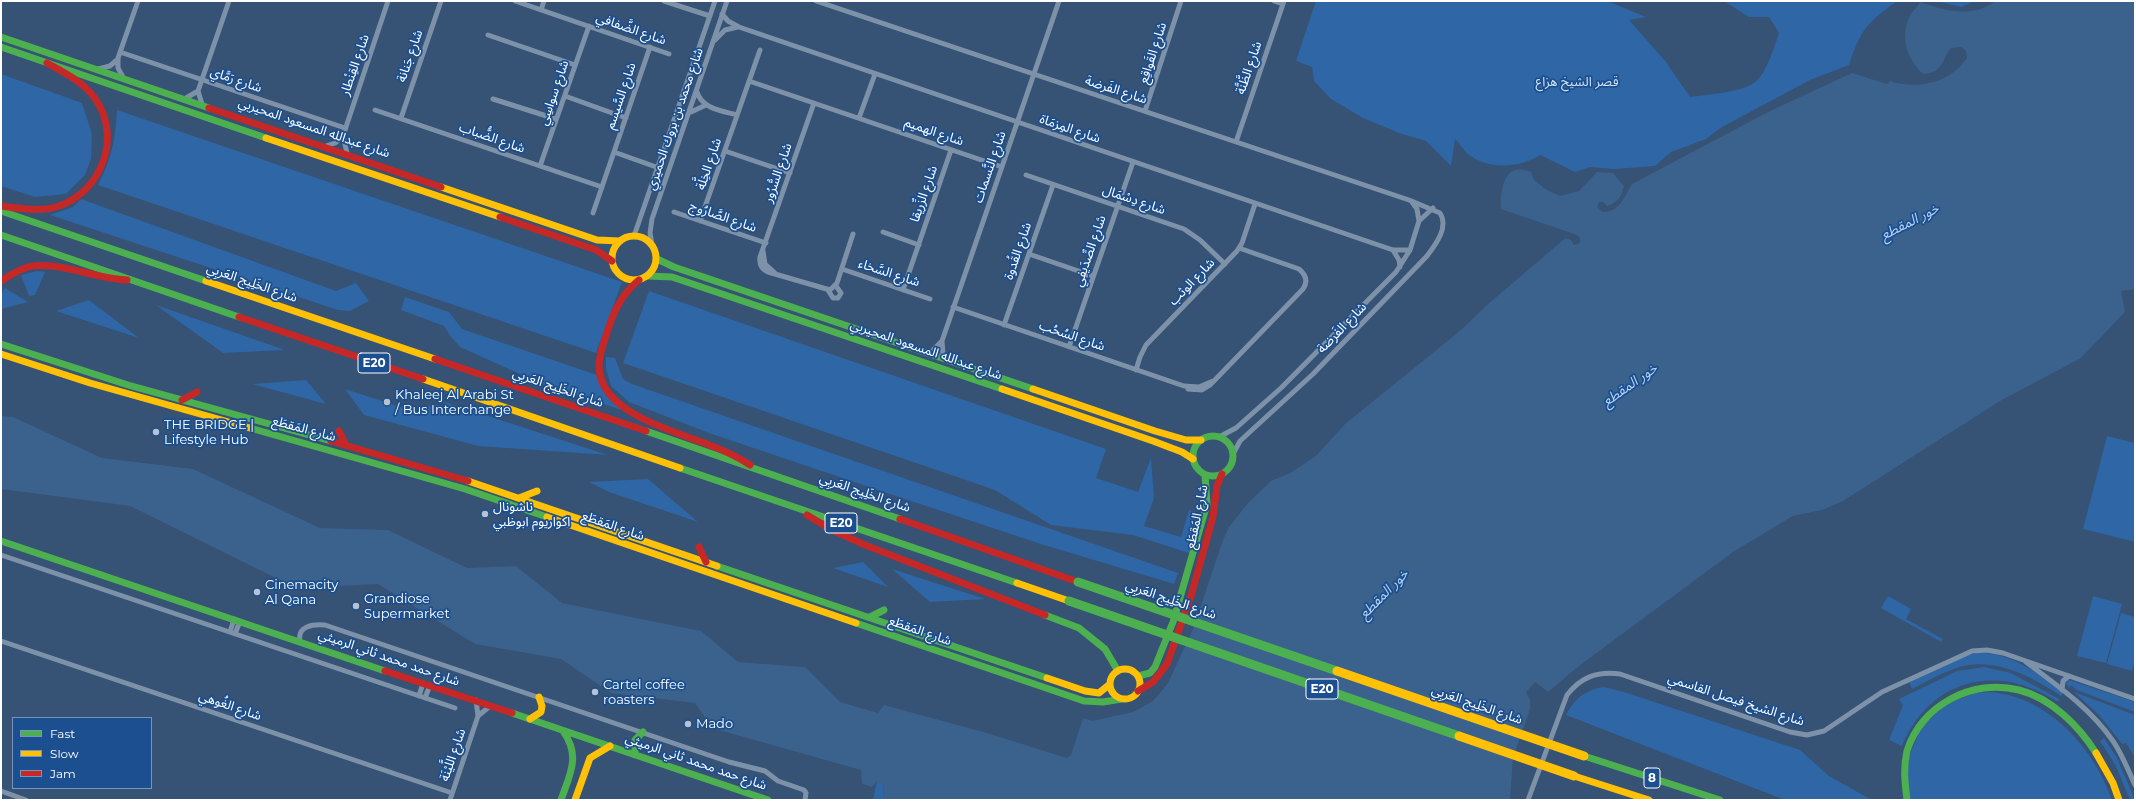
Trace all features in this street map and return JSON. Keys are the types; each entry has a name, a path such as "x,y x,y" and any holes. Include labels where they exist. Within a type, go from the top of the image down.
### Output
{"main road":[{"name":"شارع عبدالله المسعود المحيربي","path":"1,37 186,98 597,240 620,241"},
{"name":"شارع عبدالله المسعود المحيربي","path":"1,47 596,250 612,261"},
{"path":"1,206 31,210 54,208 68,203 82,194 96,180 104,164 108,146 108,130 100,106 83,85 47,63"},
{"name":"شارع الخَلِيج العَربِي","path":"1,211 836,496 1078,582 1584,756 1720,800"},
{"name":"E20","path":"1,235 1069,601 1574,776"},
{"path":"644,278 633,280 622,276 617,272 612,261 615,247 620,241 634,236 644,238 652,244 657,259 652,271 644,278 628,288 620,298 599,358 600,377 607,392 619,405 631,412 734,454 757,470"},
{"name":"شارع عبدالله المسعود المحيربي","path":"657,259 674,268 1155,431 1186,440 1201,440"},
{"path":"1,281 18,269 41,264 102,279 132,280"},
{"name":"شارع عبدالله المسعود المحيربي","path":"644,278 666,276 680,280 1153,441 1182,452 1193,459"},
{"name":"شارع المَقطَع","path":"1,344 93,374 348,449 485,496 870,618 1084,701 1103,702 1122,699"},
{"name":"شارع المَقطَع","path":"1,354 90,383 348,449 421,466 519,498 708,566 942,647 1085,691 1099,693 1110,684"},
{"path":"182,400 197,392"},
{"path":"339,431 348,449"},
{"path":"1206,437 1219,437 1226,440 1231,447 1233,454 1232,462 1228,469 1222,474 1205,475 1196,466 1193,459 1193,452 1201,440 1206,437"},
{"name":"شارع المَقطَع","path":"1138,691 1153,682 1167,664 1191,596 1213,517 1217,486 1222,474"},
{"name":"شارع المَقطَع","path":"1138,676 1150,673 1155,668 1173,622 1206,504 1207,486 1205,475"},
{"path":"519,498 537,490"},
{"path":"798,508 820,524 849,538 1079,628 1105,649 1118,671"},
{"name":"شارع حمد محمد ثاني الرميثي","path":"1,541 476,700 768,800"},
{"path":"699,547 708,566"},
{"path":"870,618 884,610"},
{"path":"1126,669 1138,676 1140,684 1138,691 1131,698 1122,699 1113,694 1110,684 1112,677 1118,671 1126,669"},
{"path":"1907,800 1904,783 1905,758 1907,748 1918,728 1944,701 1973,689 2001,687 2019,690 2048,703 2082,733 2106,768 2119,800"},
{"path":"530,719 541,712 542,706 539,697"},
{"path":"561,800 574,752 572,742 562,730"},
{"path":"635,754 635,740 643,732"},
{"path":"575,800 590,758 610,746"},
{"name":"8","path":"1574,776 1649,800"}],"street":[{"path":"123,77 118,68 118,58 138,1"},
{"path":"202,104 198,91 229,1"},
{"name":"شارع القِنْطار","path":"347,153 343,136 345,128 388,1"},
{"name":"شارع جَنانة","path":"401,118 441,1"},
{"name":"شارع الضَّفافي","path":"516,1 669,54"},
{"path":"541,10 544,1"},
{"path":"664,1 710,16"},
{"name":"شارع محمد بن بروك الحميري","path":"634,236 659,168 715,1"},
{"name":"شارع محمد بن بروك الحميري","path":"652,244 650,233 652,219 697,92 727,1"},
{"name":"شارع الفَرضة","path":"816,1 1433,208 1440,213 1444,225 1435,244 1427,256 1313,374 1240,440 1233,454"},
{"name":"شارع النَّسمات","path":"942,341 1059,1"},
{"name":"شارع القَواقِع","path":"1145,112 1181,1"},
{"path":"1274,1 1283,2"},
{"name":"شارع الظَّنَّة","path":"1236,142 1283,2"},
{"name":"شارع المِزمَاة","path":"722,14 728,21 739,27 875,74 1394,250 1410,250"},
{"name":"شارع سواسِي","path":"540,166 589,26"},
{"path":"712,43 725,30 739,27"},
{"path":"488,35 575,65"},
{"name":"شارع السَّيسم","path":"593,213 650,47"},
{"name":"شارع الخِلَّة","path":"700,221 760,50"},
{"name":"شارع رَمَّاي","path":"120,52 345,128"},
{"path":"98,69 110,66 118,58"},
{"path":"859,118 875,74"},
{"name":"شارع الهميم","path":"750,80 1002,167"},
{"path":"186,98 198,91"},
{"path":"697,92 700,100 706,105 737,115"},
{"path":"565,96 626,118"},
{"path":"493,99 556,119"},
{"name":"شارع السُّرُور","path":"814,103 763,250 765,264 775,273 828,290 833,298 838,298 841,293 836,286 853,234"},
{"path":"690,112 706,105"},
{"name":"شارع الضُّباب","path":"375,110 602,187"},
{"path":"326,146 335,143 343,136"},
{"name":"شارع الزِّريقا","path":"903,290 951,150"},
{"path":"725,151 790,173"},
{"path":"614,152 659,168"},
{"name":"شارع الصِّدَيفِي","path":"1069,347 1133,162"},
{"name":"شارع دِسْمَال","path":"1026,175 1188,231 1200,240 1225,264"},
{"name":"شارع القُدوة","path":"1004,324 1053,185"},
{"path":"1409,200 1417,209 1419,221"},
{"name":"شارع الوثب","path":"1136,370 1146,345 1239,248 1255,204"},
{"name":"شارع الفَرضة","path":"1219,437 1236,428 1281,388 1344,327 1400,267 1410,250 1419,221 1433,208"},
{"name":"شارع الصَّارُوج","path":"674,212 766,243"},
{"path":"883,232 918,245"},
{"name":"شارع السُحُب","path":"953,307 1197,391 1207,388 1303,289 1306,284 1305,276 1300,269 1239,248"},
{"path":"1394,250 1399,260 1400,267"},
{"path":"1029,254 1093,276"},
{"name":"شارع السَّخاء","path":"842,269 930,298"},
{"path":"828,290 836,286"},
{"path":"923,353 932,351 942,341"},
{"path":"942,341 943,354 951,362"},
{"path":"1,555 455,708"},
{"path":"232,633 237,620"},
{"path":"300,641 300,634 305,627 316,624 325,625 734,764 768,772 778,781 804,790 806,793 805,800"},
{"name":"شارع الغُوهي","path":"1,641 452,792"},
{"name":"شارع الشيخ فيصل القاسمي","path":"1528,800 1567,695 1574,685 1584,678 1608,672 1620,674 1790,732 1807,735 1824,730 1882,692 1965,653 1987,650 2022,660 2135,699"},
{"name":"شارع الشيخ فيصل القاسمي","path":"2022,660 2062,690 2098,722 2113,740 2135,785"},
{"path":"2062,690 2063,682 2069,676"},
{"path":"422,697 426,684"},
{"name":"شارع اللَّيْنَة","path":"450,800 478,716 476,700"},
{"name":"شارع اللَّيْنَة","path":"478,716 490,706"},
{"path":"1,792 26,800"}],"green space":[{"name":"قصر الشيخ هزاع","path":"1316,1 1607,1 1646,17 1629,20 1666,62 1690,97 1732,91 1754,83 1758,80 1766,68 1775,45 1779,33 1769,17 1749,17 1724,1 1897,1 1872,21 1866,28 1857,43 1849,65 1810,80 1722,127 1706,139 1671,152 1655,166 1615,169 1590,167 1575,172 1540,155 1523,163 1514,165 1505,166 1486,163 1477,160 1465,152 1455,139 1451,166 1426,141 1399,133 1363,118 1331,99 1314,81 1312,67 1296,61"},
{"path":"1936,1 1975,1 1961,7"},
{"path":"1,74 82,103 92,134 91,159 85,175 66,194 35,197 1,186"},
{"path":"117,110 622,282 596,353 98,185 107,166 112,149"},
{"path":"81,199 336,291 356,283 369,301 350,311 338,310 50,215 73,207"},
{"path":"37,271 45,272 35,295 29,296 21,275"},
{"path":"5,288 28,302 1,309 1,295"},
{"path":"649,291 1106,449 1096,478 1138,492 1151,458 1154,498 1144,526 1181,537 1189,510 1200,514 1189,553 1133,535 1051,525 995,490 623,363"},
{"path":"405,297 449,312 462,329 597,375 625,411 542,384 460,347 444,326 401,310"},
{"path":"89,300 139,338 56,311"},
{"path":"156,305 285,350 223,353"},
{"path":"606,357 615,358 623,379 632,384 1178,573 1174,584 1044,545 884,492 709,433 629,402 611,386 606,368"},
{"path":"306,380 326,404 252,384"},
{"path":"345,389 416,412 433,404 444,406 445,402 608,455 478,446 364,415"},
{"path":"2107,436 2135,443 2135,542 2083,529"},
{"path":"648,479 698,522 609,492 589,482"},
{"path":"863,562 888,587 833,568"},
{"path":"892,569 985,599 930,602"},
{"path":"1888,596 1911,609 1906,619 1943,639 1941,642 1881,608"},
{"path":"2093,596 2122,604 2106,663 2077,656"},
{"path":"2121,613 2135,617 2135,660 2132,671 2107,664"},
{"path":"1977,653 1989,653 2001,656 2024,665 2064,693 2061,696 2026,676 2000,667 1986,665 1960,667 1912,689 1909,682 1965,656"},
{"path":"1984,667 2011,673 2059,699 2058,702 2035,690 2012,682 1990,680 1968,684 1948,692 1930,705 1914,723 1902,746 1889,740 1903,705 1899,699 1957,671"},
{"path":"2069,680 2135,702 2135,712 2077,690 2071,685 2069,688 2066,683"},
{"path":"1604,687 1624,692 1800,750 1829,776 1872,800 1785,800 1566,715 1573,704 1581,696 1591,690"},
{"path":"1992,692 2013,696 2032,704 2050,715 2067,729 2094,762 2112,800 1907,800 1906,765 1921,727 1948,703 1975,693"},
{"path":"2074,692 2135,715 2135,758 2126,743 2122,744 2099,715"},
{"path":"2104,738 2117,758 2135,800 2130,800 2116,766 2100,741"},
{"path":"877,781 883,785 884,799 886,800 873,800"}],"water":[{"name":"خور المقطع","path":"1995,1 2135,1 2135,289 2121,291 2125,312 2081,358 2000,401 1843,501 1822,510 1793,516 1733,552 1579,666 1548,692 1535,682 1526,692 1530,700 1530,709 1513,758 1510,800 884,799 883,785 877,781 872,787 862,784 861,770 712,728 695,703 611,693 561,659 475,644 378,584 296,588 130,506 1,489 1,416 13,417 102,458 193,469 320,528 388,530 467,568 516,566 562,603 701,631 738,662 805,667 840,702 878,713 884,705 987,733 1067,758 1071,755 1083,718 1092,721 1133,712 1153,701 1168,683 1193,629 1223,540 1229,527 1248,503 1271,481 1290,473 1316,456 1345,424 1461,330 1488,304 1562,241 1566,238 1571,240 1574,245 1580,243 1580,238 1577,235 1501,209 1501,194 1509,173 1522,169 1531,172 1534,180 1547,190 1560,196 1579,191 1597,172 1613,173 1624,186 1622,193 1614,203 1607,206 1603,202 1599,202 1597,207 1602,212 1608,212 1613,210 1621,203 1632,184 1770,111 1852,73 1887,84 1890,81 1900,84 1922,84 1942,79 1960,67 1967,58 1966,51 1961,47 1951,48 1938,69 1923,74 1912,61 1906,46 1905,30 1912,13 1920,2 1948,10 1967,11 1986,7"}],"traffic: fast":[{"path":"1,37 209,108"},
{"path":"1,47 266,138"},
{"path":"1,211 206,281"},
{"path":"1,235 239,317"},
{"path":"657,259 674,267 1033,389"},
{"path":"648,276 672,277 1002,389"},
{"path":"1,344 128,385 331,441"},
{"path":"250,428 465,489 547,517"},
{"path":"646,431 900,519"},
{"path":"1209,436 1217,436 1224,439 1230,445 1233,456 1230,467 1224,473 1217,476 1209,476 1202,473 1196,467 1193,460 1193,452 1196,445 1202,439 1209,436"},
{"path":"680,468 1017,583"},
{"path":"1138,676 1150,673 1155,667 1173,622 1207,504 1205,475"},
{"path":"1,541 385,671"},
{"path":"717,566 1047,678"},
{"path":"1078,582 1337,671"},
{"path":"1069,601 1459,736"},
{"path":"870,617 884,610"},
{"path":"1045,615 1079,628 1105,649 1118,671"},
{"path":"856,623 1084,701 1103,702 1122,699"},
{"path":"1907,800 1905,764 1907,751 1914,735 1924,720 1936,708 1967,692 1984,688 2002,687 2019,690 2042,699 2073,723 2096,753"},
{"path":"512,713 768,800"},
{"path":"561,800 570,773 573,757 572,749 563,731"},
{"path":"635,755 635,740 643,732"},
{"path":"1584,756 1720,800"}],"traffic: slow":[{"path":"266,138 500,217"},
{"path":"441,187 597,240 620,241"},
{"path":"630,236 638,236 650,242 656,254 656,258 656,262 650,274 638,280 630,280 618,274 612,262 612,254 618,242 630,236"},
{"path":"206,281 435,359"},
{"path":"1,354 90,383 250,428"},
{"path":"423,379 680,468"},
{"path":"1002,389 1153,441 1182,452 1193,459"},
{"path":"1033,389 1155,431 1186,440 1201,440"},
{"path":"468,481 717,566"},
{"path":"519,498 537,491"},
{"path":"547,517 856,623"},
{"path":"1017,583 1069,601"},
{"path":"1125,669 1136,673 1140,684 1136,695 1125,699 1114,695 1110,684 1114,673 1125,669"},
{"path":"1337,671 1584,756"},
{"path":"1047,678 1085,691 1099,693 1110,684"},
{"path":"530,719 541,712 542,706 539,697"},
{"path":"1459,736 1574,776"},
{"path":"575,800 590,758 610,746"},
{"path":"2096,753 2113,783 2119,800"},
{"path":"1574,776 1649,800"}],"traffic: jam":[{"path":"1,206 22,209 49,208 56,207 72,200 85,189 96,176 103,161 107,145 107,129 103,112 94,97 84,86 66,73 47,63"},
{"path":"209,108 441,187"},
{"path":"500,217 596,250 612,261"},
{"path":"1,281 24,268 43,265 66,268 103,277 127,280"},
{"path":"639,280 626,293 617,307 610,322 602,348 599,370 606,389 630,412 647,421 722,450 750,465"},
{"path":"239,317 423,379"},
{"path":"435,359 646,431"},
{"path":"182,400 197,392"},
{"path":"339,431 346,445"},
{"path":"331,441 468,481"},
{"path":"1138,691 1153,682 1167,664 1191,596 1213,517 1217,486 1222,474"},
{"path":"807,515 832,530 865,545 1045,615"},
{"path":"900,519 1078,582"},
{"path":"699,547 706,562"},
{"path":"385,671 512,713"}],"place":[{"name":"Khaleej Al Arabi St / Bus Interchange","path":"387,402"},
{"name":"THE BRIDGE | Lifestyle Hub","path":"156,432"},
{"name":"ناشونال اكواريوم ابوظبي","path":"485,514"},
{"name":"Cinemacity Al Qana","path":"257,592"},
{"name":"Grandiose Supermarket","path":"356,606"},
{"name":"Cartel coffee roasters","path":"595,692"},
{"name":"Mado","path":"688,724"}]}
